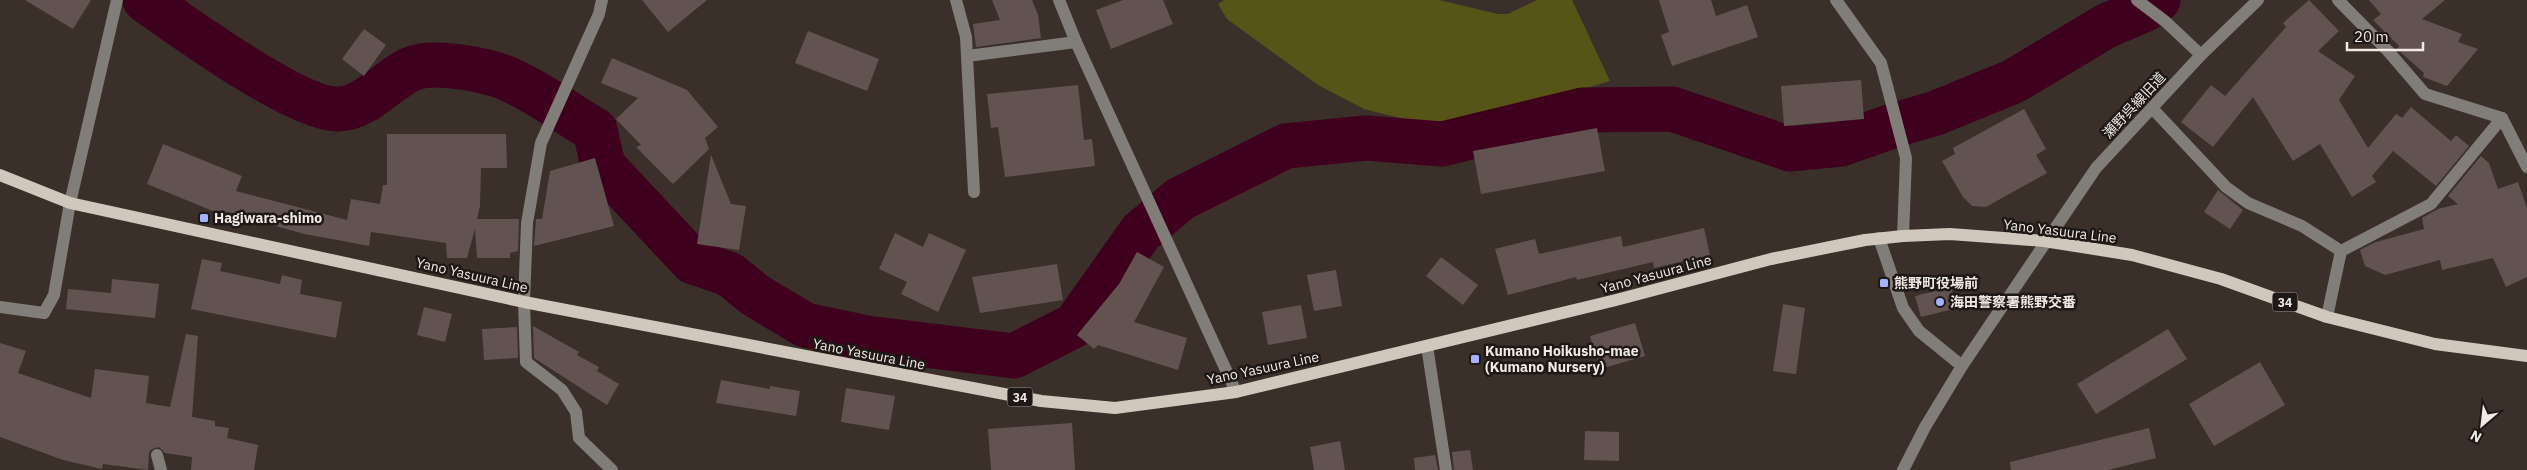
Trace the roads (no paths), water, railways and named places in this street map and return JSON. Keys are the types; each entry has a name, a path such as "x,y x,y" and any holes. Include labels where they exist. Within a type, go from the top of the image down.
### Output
{"main road":[{"name":"Yano Yasuura Line","path":"0,175 70,204 524,302 1041,401 1115,408 1236,392 1771,259 1879,238 1950,234 2044,241 2132,255 2221,279 2327,317 2434,344 2527,356"}],"street":[{"path":"0,307 44,313 54,295 70,204 116,0"},
{"path":"602,0 599,14 541,143 527,223 524,302 526,362 562,390 576,412 580,438 612,470"},
{"path":"956,0 966,37 974,192"},
{"path":"1058,0 1236,392"},
{"path":"1836,0 1881,63 1906,158 1903,236"},
{"path":"2137,0 2166,22 2201,55"},
{"name":"瀬野呉線旧道","path":"1903,470 1925,427 1962,366 2044,241 2096,168 2201,55 2258,0"},
{"path":"2338,0 2388,51 2425,94 2502,118 2527,167"},
{"path":"967,56 1076,42"},
{"path":"2152,108 2226,187 2248,204 2302,226 2341,251"},
{"path":"2341,251 2431,204 2502,118"},
{"path":"1879,238 1902,308 1918,331 1962,366"},
{"path":"2327,317 2341,251"},
{"path":"1427,346 1446,470"},
{"path":"157,454 161,470"}],"waterway":[{"path":"145,0 240,65 269,82 319,106 338,109 349,108 359,104 405,72 423,66 462,67 501,76 532,91 595,130 603,166 693,262 729,274 755,295 805,325 867,338 1014,356 1075,325 1141,232 1180,199 1286,146 1366,138 1442,144 1582,110 1672,109 1790,149 1841,144 1936,113 2014,81 2106,26 2148,8 2158,0"}],"place":[{"name":"Hagiwara-shimo","path":"204,218"},
{"name":"熊野町役場前","path":"1884,283"},
{"name":"海田警察署熊野交番","path":"1940,302"},
{"name":"Kumano Hoikusho-mae (Kumano Nursery)","path":"1475,359"}]}
